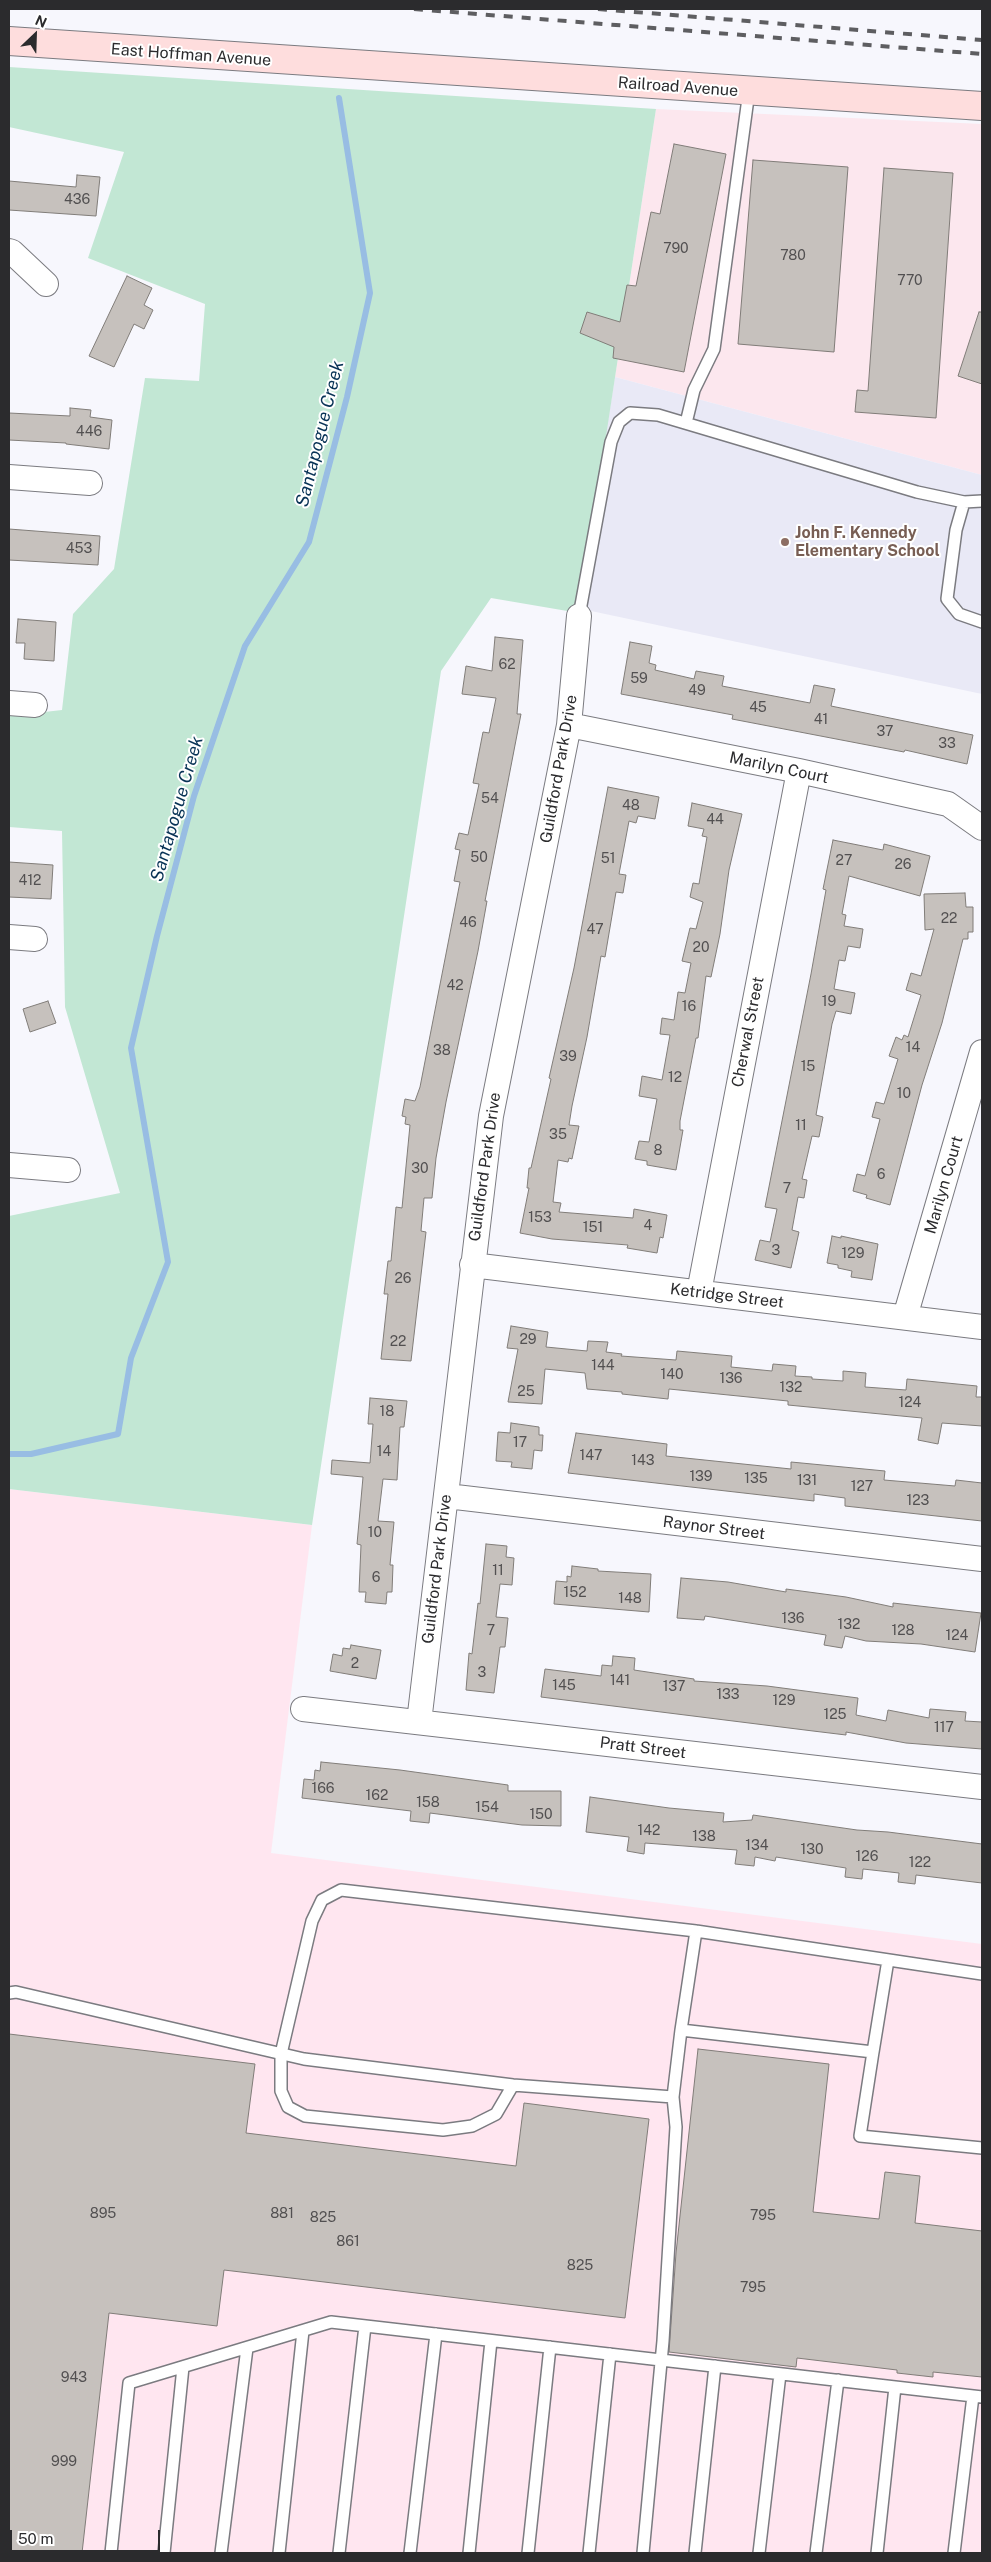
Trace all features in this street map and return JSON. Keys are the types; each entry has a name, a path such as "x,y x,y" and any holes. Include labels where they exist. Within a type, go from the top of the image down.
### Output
{"main road":[{"name":"East Hoffman Avenue","path":"9,41 374,67"},
{"name":"Railroad Avenue","path":"374,67 982,106"}],"street":[{"path":"9,251 46,284"},
{"path":"9,477 90,483"},
{"name":"Guildford Park Drive","path":"418,1722 447,1496 472,1265 491,1116 569,726 579,616"},
{"path":"9,703 35,705"},
{"name":"Marilyn Court","path":"569,726 800,771 948,804 982,828"},
{"name":"Cherwal Street","path":"699,1292 800,771"},
{"path":"9,936 35,939"},
{"name":"Marilyn Court","path":"906,1317 982,1052"},
{"path":"9,1165 68,1170"},
{"name":"Ketridge Street","path":"472,1265 982,1327"},
{"name":"Raynor Street","path":"447,1496 982,1559"},
{"name":"Pratt Street","path":"303,1709 982,1787"}],"lane":[{"path":"686,423 694,390 714,349 749,91"},
{"path":"579,616 611,442 619,422 630,413 658,414 917,492 964,502 982,501"},
{"path":"964,502 956,530 947,599 960,614 982,622"},
{"path":"512,2085 496,2114 472,2126 443,2130 305,2116 288,2107 281,2091 280,2054 312,1921 322,1900 342,1890 696,1931 982,1974"},
{"path":"643,2553 662,2360 676,2127 674,2097 681,2030 696,1931"},
{"path":"888,1960 860,2136 982,2148"},
{"path":"9,1994 16,1992 304,2059 512,2085 674,2097"},
{"path":"681,2030 873,2052"},
{"path":"111,2553 129,2383 331,2322 978,2396 954,2553"},
{"path":"339,2553 365,2326"},
{"path":"279,2553 303,2331"},
{"path":"410,2553 436,2334"},
{"path":"469,2553 491,2341"},
{"path":"528,2553 550,2347"},
{"path":"221,2553 246,2348"},
{"path":"589,2553 610,2354"},
{"path":"695,2553 715,2366"},
{"path":"164,2553 183,2367"},
{"path":"759,2553 780,2374"},
{"path":"816,2553 838,2380"},
{"path":"877,2553 895,2387"}],"shaded area":[{"path":"656,109 982,124 982,475 615,377"},
{"name":"John F. Kennedy Elementary School","path":"615,377 982,475 982,694 577,608"},
{"path":"9,1489 312,1525 271,1853 982,1944 982,2553 9,2553"}],"green space":[{"path":"9,67 656,109 579,613 491,598 441,671 312,1525 9,1489 9,1216 120,1193 65,1007 62,831 9,827 9,716 62,710 73,614 114,569 145,378 199,381 205,304 88,258 124,152 9,127"}],"building":[{"path":"674,144 726,154 684,372 613,358 614,347 580,333 587,312 620,322 627,285 636,286 651,212 660,214"},
{"path":"753,160 848,167 834,352 738,344"},
{"path":"884,168 953,173 936,418 855,412 857,390 868,391"},
{"path":"77,175 100,177 96,216 9,210 9,181 76,187"},
{"path":"127,276 152,288 144,305 153,310 144,329 134,324 114,367 89,356"},
{"path":"979,312 982,312 982,384 958,376"},
{"path":"70,408 91,410 90,417 112,420 109,449 66,443 9,440 9,413 70,416"},
{"path":"9,529 100,536 98,565 9,560"},
{"path":"18,619 56,622 54,661 24,659 25,643 16,643"},
{"path":"495,637 523,640 517,714 521,714 485,901 487,901 478,951 446,1102 436,1158 432,1198 424,1198 421,1231 426,1232 411,1361 381,1359 388,1294 384,1294 388,1261 391,1261 396,1207 402,1208 410,1125 405,1124 406,1117 402,1116 405,1099 415,1101 420,1087 460,882 454,881 460,850 455,849 459,833 468,835 479,784 473,783 483,732 489,733 496,698 462,694 466,666 492,671"},
{"path":"630,642 652,646 649,663 656,665 655,670 694,679 696,671 724,676 722,686 810,703 814,685 835,689 831,706 973,735 967,764 905,750 904,752 732,719 733,715 621,694"},
{"path":"608,787 659,797 655,819 638,816 636,823 629,821 619,874 626,875 623,893 616,892 605,957 601,956 587,1037 572,1106 569,1125 579,1126 572,1159 569,1158 568,1162 558,1160 553,1202 561,1203 559,1212 633,1218 634,1209 667,1215 663,1238 660,1237 657,1253 627,1248 628,1245 552,1239 520,1233 529,1188 527,1188 529,1168 531,1168 551,1079 549,1078 574,968"},
{"path":"692,803 742,814 729,870 720,934 711,977 706,976 698,1038 696,1038 680,1121 680,1130 683,1130 676,1170 647,1165 647,1161 635,1159 639,1141 649,1142 657,1099 639,1096 642,1076 662,1080 670,1035 660,1034 662,1018 674,1020 678,992 685,993 691,963 682,961 690,928 696,929 703,902 690,897 693,883 699,884 707,837 702,836 704,829 688,826"},
{"path":"833,840 883,850 884,844 930,856 920,896 849,876 842,914 846,915 844,926 863,929 860,948 848,946 845,961 839,960 834,989 855,993 851,1014 836,1011 832,1024 816,1115 823,1117 819,1137 812,1136 802,1179 807,1180 804,1198 798,1197 792,1230 799,1232 791,1268 755,1260 760,1240 770,1242 777,1209 765,1207 811,974 826,890 823,889"},
{"path":"9,862 53,865 51,899 9,897"},
{"path":"965,893 966,907 973,907 973,932 968,932 968,939 963,939 942,1023 922,1085 890,1205 866,1198 867,1195 853,1191 857,1174 865,1176 880,1119 872,1117 876,1102 884,1104 898,1059 889,1056 896,1037 902,1040 904,1035 908,1037 921,995 906,990 911,973 921,976 934,929 925,930 924,894"},
{"path":"48,1001 56,1023 30,1032 23,1009"},
{"path":"832,1236 841,1238 841,1236 878,1244 872,1280 851,1277 852,1271 827,1263"},
{"path":"511,1326 548,1332 546,1347 587,1351 588,1341 608,1342 606,1352 622,1354 621,1356 676,1360 677,1351 732,1356 731,1367 772,1371 773,1364 796,1366 795,1376 812,1377 812,1379 843,1381 843,1371 866,1373 865,1387 906,1390 907,1379 977,1386 976,1397 982,1397 982,1426 942,1423 938,1444 918,1440 922,1418 788,1405 788,1401 669,1389 668,1399 622,1394 622,1392 587,1389 585,1373 545,1369 542,1404 508,1402 518,1349 507,1348"},
{"path":"370,1398 407,1401 404,1427 400,1427 397,1480 383,1479 378,1521 394,1522 390,1565 393,1565 392,1592 387,1592 386,1604 365,1602 366,1592 359,1592 361,1545 357,1544 363,1477 331,1474 332,1460 370,1463 373,1424 368,1424"},
{"path":"511,1423 539,1427 539,1435 543,1435 542,1451 534,1450 532,1469 511,1467 512,1462 496,1461 498,1432 510,1433"},
{"path":"576,1433 667,1444 666,1456 791,1469 791,1462 885,1471 884,1480 955,1486 956,1480 982,1483 982,1521 845,1506 845,1498 814,1494 814,1501 568,1473"},
{"path":"486,1544 507,1546 506,1557 514,1558 512,1585 500,1584 496,1617 508,1618 505,1647 500,1647 494,1693 466,1690 469,1653 472,1654 478,1603 480,1604"},
{"path":"572,1566 598,1569 598,1571 651,1574 649,1612 554,1604 556,1581 567,1582 567,1576 571,1577"},
{"path":"681,1578 728,1582 786,1592 786,1589 846,1597 893,1607 893,1603 981,1613 975,1652 921,1644 866,1641 845,1636 842,1648 824,1645 826,1635 705,1616 704,1620 677,1618"},
{"path":"351,1645 381,1650 376,1679 330,1671 333,1654 342,1656 343,1648 350,1649"},
{"path":"613,1656 635,1658 634,1670 694,1679 694,1681 767,1686 858,1698 856,1715 886,1721 888,1710 929,1718 930,1709 966,1712 965,1721 982,1722 982,1749 906,1743 846,1732 846,1735 541,1697 545,1669 601,1676 602,1665 612,1666"},
{"path":"321,1762 400,1770 508,1785 508,1791 561,1791 561,1826 522,1825 430,1813 429,1823 410,1821 411,1811 302,1798 304,1779 314,1780 315,1770 320,1771"},
{"path":"590,1797 669,1808 724,1813 723,1822 752,1820 753,1815 857,1830 982,1844 982,1883 916,1875 915,1884 898,1882 899,1873 863,1869 862,1879 845,1877 846,1868 776,1857 775,1861 755,1857 754,1866 735,1864 737,1850 645,1843 644,1854 627,1851 629,1837 586,1832"},
{"path":"9,2034 255,2064 246,2133 516,2166 524,2103 649,2119 625,2318 224,2270 217,2326 109,2313 82,2553 9,2553"},
{"path":"698,2049 829,2064 813,2212 879,2219 885,2172 920,2176 915,2223 982,2231 982,2377 933,2372 933,2377 897,2373 897,2370 797,2358 796,2367 669,2352 676,2253"}],"waterway":[{"name":"Santapogue Creek","path":"9,1454 31,1454 118,1434 131,1358 168,1262 131,1048 157,936 194,796 245,646 309,542 347,397 370,293 339,98"}],"railway":[{"path":"414,9 982,54"},
{"path":"598,9 982,40"}],"place":[{"name":"John F. Kennedy Elementary School","path":"785,542"}]}
